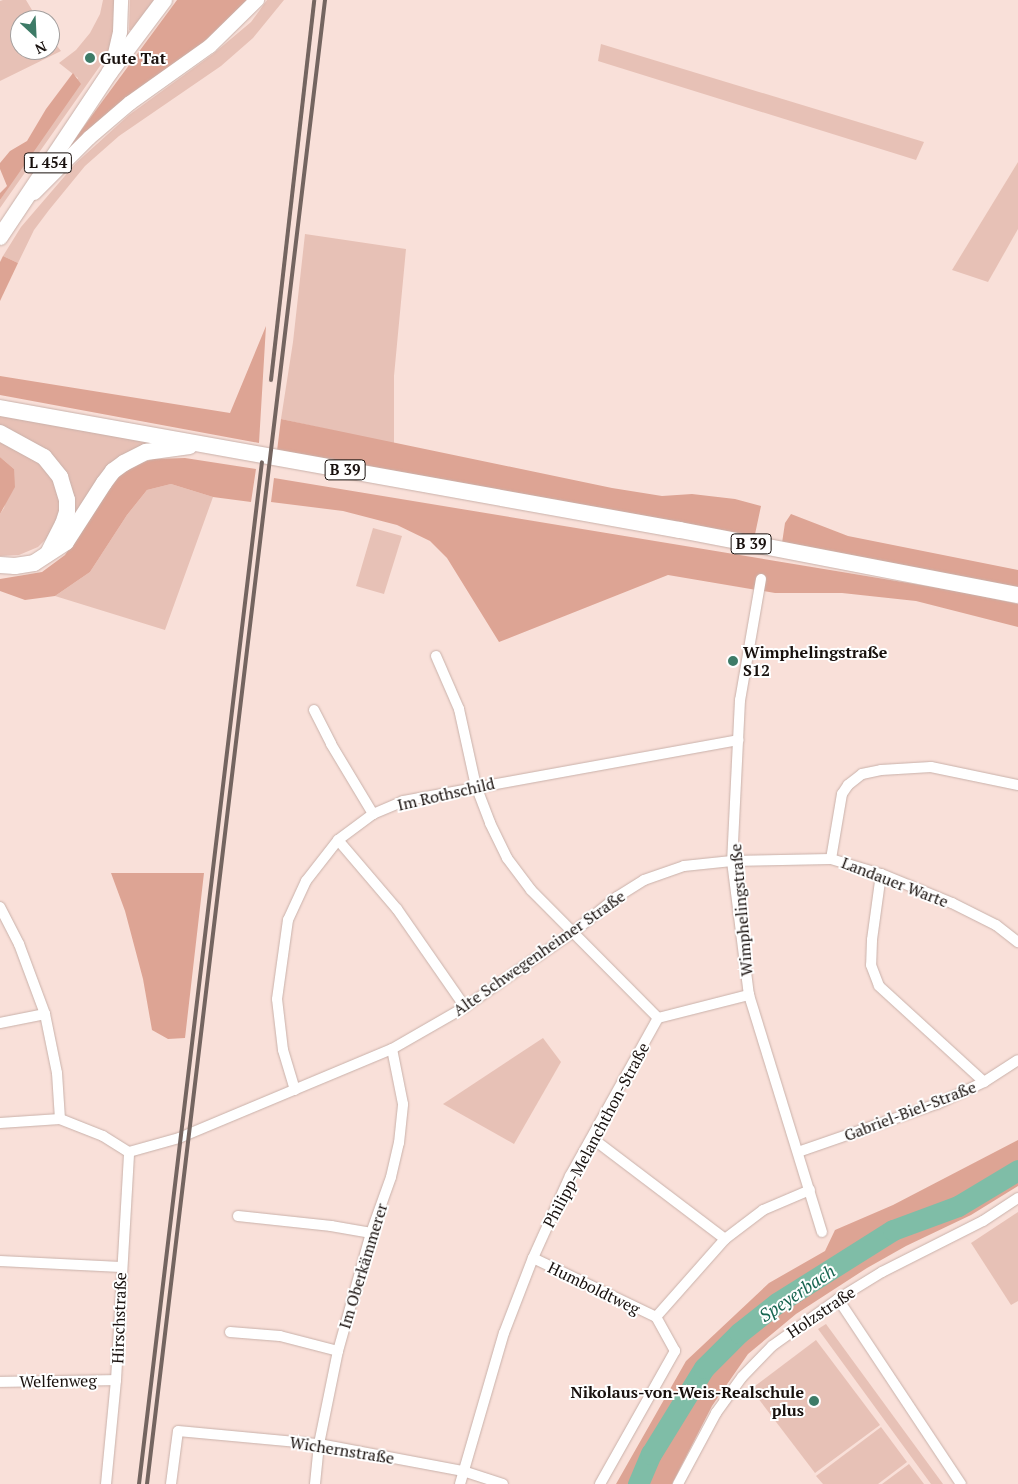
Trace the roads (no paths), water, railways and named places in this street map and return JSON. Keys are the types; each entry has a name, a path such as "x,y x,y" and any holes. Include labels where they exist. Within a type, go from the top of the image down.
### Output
{"main road":[{"path":"110,72 120,32 121,0"},
{"path":"110,72 164,0"},
{"path":"0,223 63,166 89,138 130,103 210,46 257,0"},
{"name":"L 454","path":"0,237 110,72"},
{"name":"B 39","path":"0,408 207,443 1018,595"},
{"path":"0,433 44,457 60,477 67,500 67,512 47,555"},
{"path":"0,565 25,565 47,555 70,537 104,483 113,471 124,463 146,452 207,443"}],"street":[{"name":"Wimphelingstraße","path":"761,579 740,700 732,861 749,995 822,1232"},
{"path":"436,656 458,709 476,786 490,823 508,858 531,890 658,1018 749,995"},
{"path":"314,710 331,744 373,814"},
{"name":"Im Rothschild","path":"294,1090 282,1050 277,999 288,920 306,882 338,840 373,814 403,801 476,786 738,740"},
{"path":"831,859 842,794 848,785 862,774 882,770 930,767 1018,785"},
{"path":"338,840 397,909 465,1007"},
{"name":"Landauer Warte","path":"732,861 831,859 881,874 952,903 996,926 1018,942"},
{"name":"Alte Schwegenheimer Straße","path":"129,1152 179,1138 392,1049 465,1007 572,933 617,896 644,880 684,866 732,861"},
{"path":"881,874 872,940 871,965 879,986 984,1082"},
{"path":"0,907 19,944 45,1014 57,1073 60,1119"},
{"path":"0,1023 45,1014"},
{"name":"Philipp-Melanchthon-Straße","path":"460,1484 504,1333 532,1258 570,1176 658,1018"},
{"name":"Im Oberkämmerer","path":"315,1484 319,1444 338,1351 371,1233 391,1177 402,1124 403,1104 392,1049"},
{"name":"Gabriel-Biel-Straße","path":"798,1152 937,1104 984,1082 1018,1060"},
{"path":"0,1123 60,1119 103,1136 129,1152"},
{"path":"592,1138 725,1238"},
{"name":"Hirschstraße","path":"106,1484 116,1380 129,1152"},
{"path":"600,1484 675,1351 656,1317 725,1238 762,1210 810,1190"},
{"name":"Holzstraße","path":"678,1484 716,1413 742,1377 772,1346 838,1299 882,1272 983,1221 1018,1198"},
{"path":"238,1216 331,1226 371,1233"},
{"name":"Humboldtweg","path":"532,1258 656,1317"},
{"path":"0,1261 121,1267"},
{"path":"838,1299 961,1484"},
{"path":"230,1332 280,1336 338,1351"},
{"name":"Welfenweg","path":"0,1382 116,1380"},
{"name":"Wichernstraße","path":"171,1484 178,1430 319,1444 463,1471 503,1484"}],"waterway":[{"name":"Speyerbach","path":"638,1484 651,1454 704,1368 739,1333 777,1303 893,1230 958,1206 1018,1170"}],"railway":[{"path":"271,380 314,0"},
{"path":"147,1484 325,0"},
{"path":"139,1484 262,462"}],"place":[{"name":"Gute Tat","path":"90,58"},
{"name":"Wimphelingstraße S12","path":"733,661"},
{"name":"Nikolaus-von-Weis-Realschule plus","path":"814,1401"}]}
